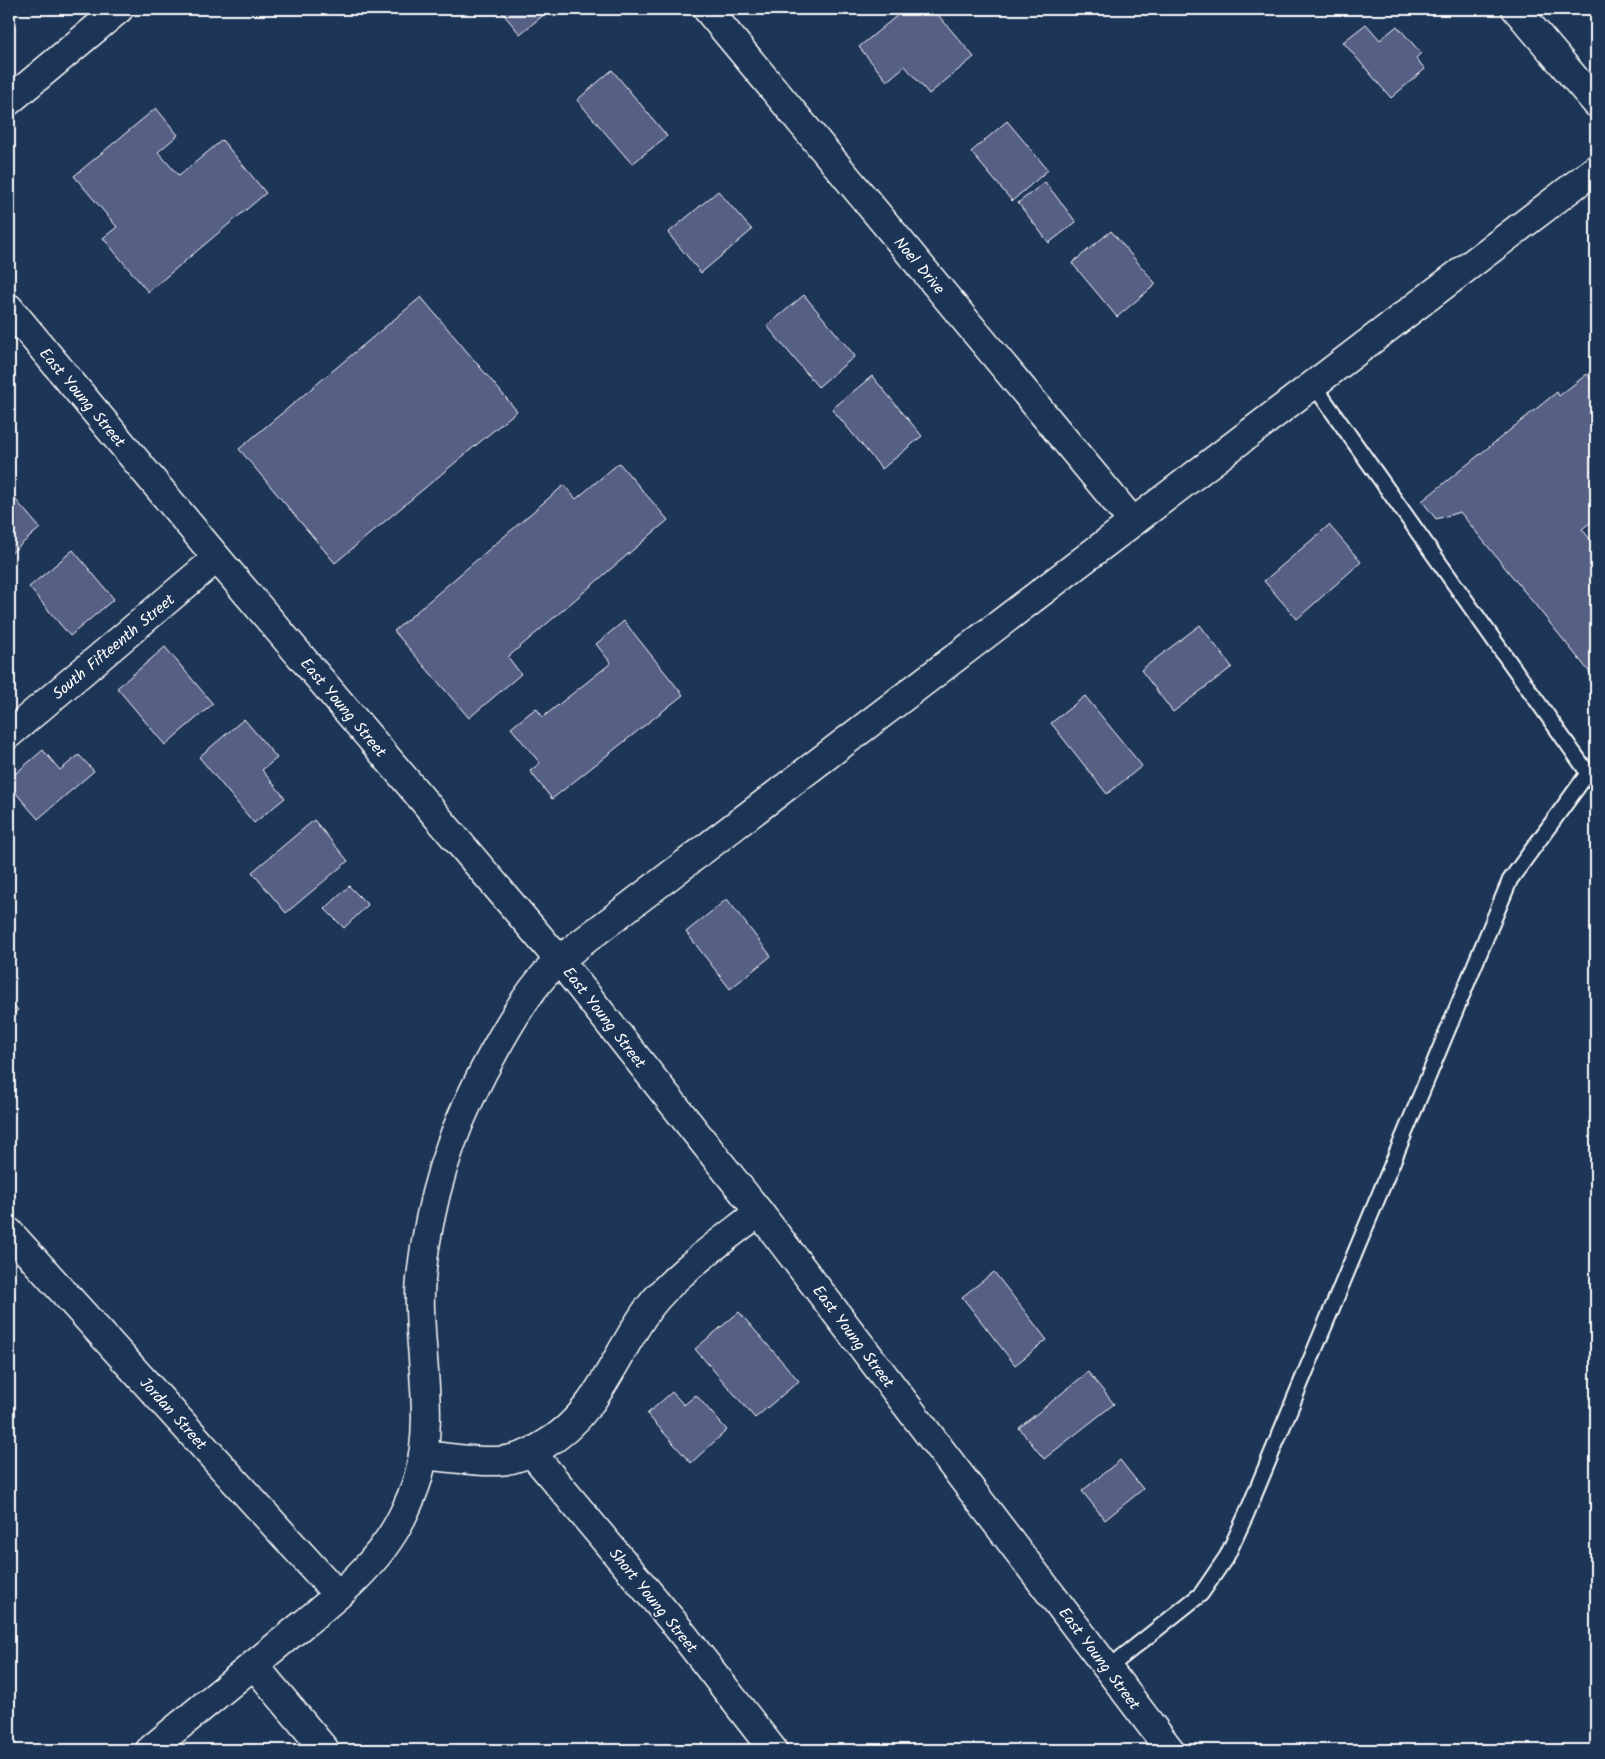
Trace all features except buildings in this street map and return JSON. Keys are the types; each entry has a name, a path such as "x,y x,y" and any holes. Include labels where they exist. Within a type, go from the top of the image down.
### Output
{"street":[{"path":"9,101 119,9"},
{"name":"Noel Drive","path":"707,9 1133,522"},
{"path":"1516,9 1596,104"},
{"path":"150,1750 338,1595 375,1558 391,1537 411,1497 423,1455 425,1406 420,1307 421,1272 428,1227 439,1180 452,1139 480,1077 521,1004 546,972 559,960 1596,169"},
{"name":"East Young Street","path":"9,308 559,960 759,1212 1170,1750"},
{"name":"South Fifteenth Street","path":"9,734 218,558"},
{"path":"423,1455 500,1461 532,1453 564,1433 583,1414 601,1388 650,1307 665,1290 759,1212"},
{"name":"Jordan Street","path":"9,1232 338,1595"},
{"name":"Short Young Street","path":"532,1453 675,1624 773,1750"},
{"path":"254,1665 325,1750"}],"lane":[{"path":"1107,1668 1201,1594 1227,1556 1246,1515 1510,880 1588,773 1313,384"}]}
